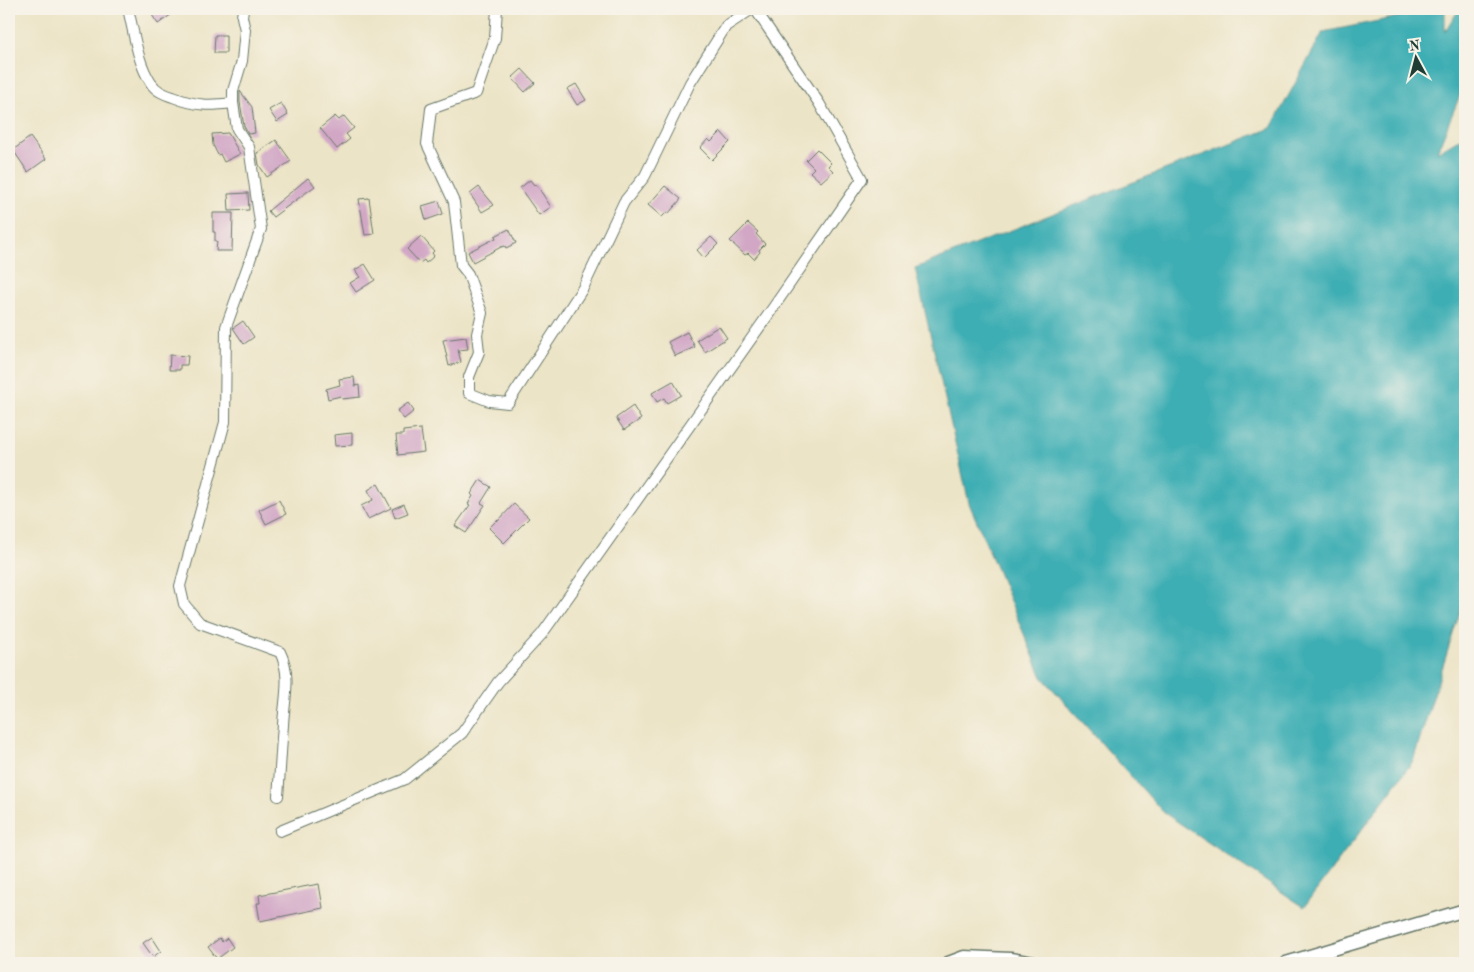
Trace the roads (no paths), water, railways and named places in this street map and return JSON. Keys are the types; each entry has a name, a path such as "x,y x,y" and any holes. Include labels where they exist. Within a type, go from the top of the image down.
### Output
{"street":[{"path":"128,9 145,72 157,90 164,95 186,103 208,105 233,103"},
{"path":"243,9 242,17 245,30 242,61 233,91 233,103 237,128 249,147 261,229 226,327 225,422 180,586 184,604 200,623 280,652 285,663 287,686 278,796"},
{"path":"280,831 405,779 462,733 498,682 542,634 862,179 819,103 754,9 726,26 690,84 644,176 624,202 583,288 508,403 489,401 469,394 469,377 478,352 477,334 482,313 468,274 461,265 454,202 427,144 431,109 476,93 495,38 497,9"},
{"path":"1286,963 1465,910"},
{"path":"948,963 964,957 1033,963"}],"water":[{"path":"1410,9 1445,9 1445,32 1459,9 1465,9 1465,83 1437,152 1465,135 1465,596 1413,761 1304,907 1163,812 1042,677 969,503 915,268 1271,128 1323,32 1408,15"}]}
